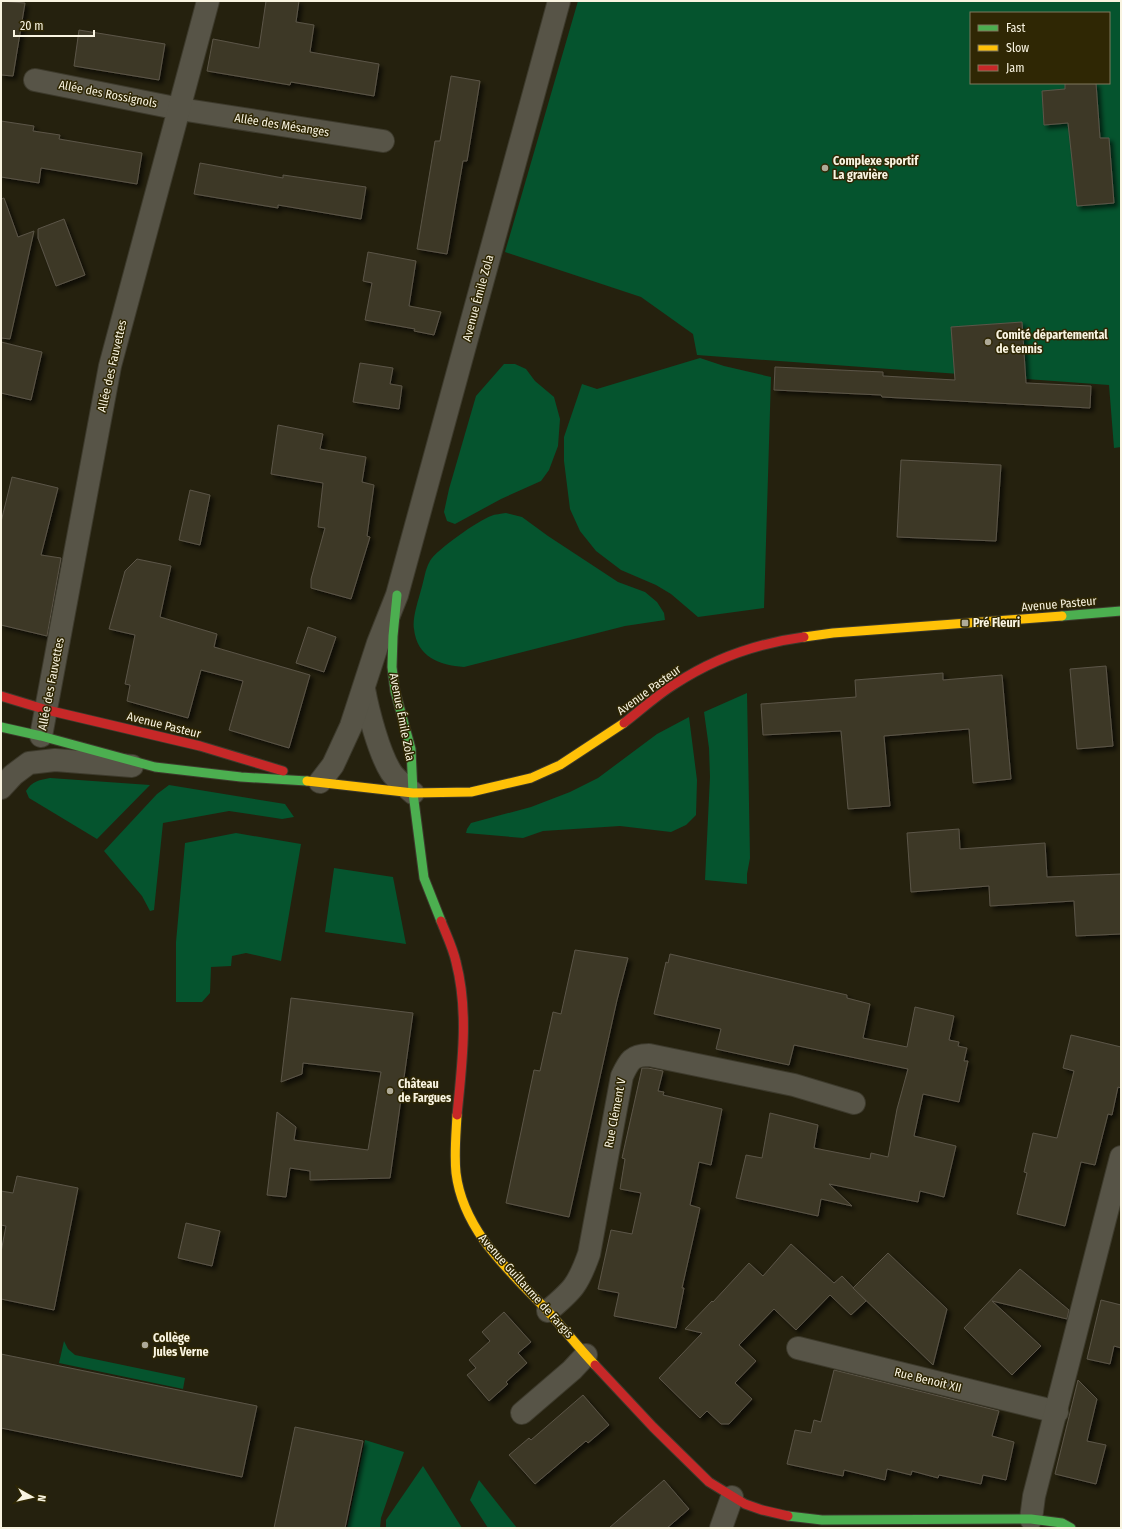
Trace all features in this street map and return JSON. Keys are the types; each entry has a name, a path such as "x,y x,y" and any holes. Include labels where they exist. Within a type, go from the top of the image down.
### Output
{"main road":[{"name":"Avenue Émile Zola","path":"396,595 392,667 395,691 411,749 413,793"},
{"name":"Avenue Pasteur","path":"1,727 42,736 155,767 241,777 320,782 413,793 471,792 531,778 560,765 625,722 674,684 703,667 730,656 767,644 833,633 1121,611"},
{"name":"Avenue Pasteur","path":"1,696 38,707 200,746 320,782"},
{"name":"Avenue Guillaume de Fargis","path":"413,793 424,878 456,961 461,990 464,1037 455,1142 456,1174 464,1204 479,1234 494,1255 548,1311 586,1355 691,1466 708,1482 745,1504 762,1510 798,1518 822,1520 890,1524 1031,1519 1062,1523 1071,1528"}],"street":[{"name":"Allée des Fauvettes","path":"42,736 38,707 110,366 208,1"},
{"name":"Avenue Émile Zola","path":"320,782 333,765 351,726 378,643 396,595 558,1"},
{"name":"Allée des Rossignols","path":"35,80 180,109"},
{"name":"Allée des Mésanges","path":"180,109 383,141"},
{"name":"Avenue Émile Zola","path":"364,689 382,753 391,772 413,793"},
{"path":"1,701 38,707"},
{"path":"1,788 29,763 42,761 55,760 155,767"},
{"name":"Rue Clément V","path":"548,1311 575,1287 582,1273 588,1254 622,1076 628,1062 639,1055 649,1055 794,1085 854,1103"},
{"path":"1031,1519 1034,1496 1057,1412 1121,1157"},
{"name":"Rue Benoit XII","path":"798,1348 1057,1412"},
{"path":"522,1413 572,1370 586,1355"},
{"path":"720,1528 732,1497"}],"green space":[{"name":"Complexe sportif La gravière","path":"578,1 1121,1 1121,447 1114,448 1109,385 697,355 693,334 641,297 505,252"},
{"path":"700,358 724,366 771,377 764,608 698,617 671,594 656,585 621,570 596,551 580,531 570,509 564,461 564,437 582,384 597,389"},
{"path":"504,364 515,364 526,369 535,381 554,397 560,419 558,446 549,470 541,481 501,499 455,524 447,521 444,512 449,489 476,396"},
{"path":"506,513 522,517 618,582 645,592 657,602 664,613 665,620 625,626 464,667 446,664 431,658 420,646 416,639 414,629 416,610 428,564 440,550 468,529 491,516"},
{"path":"747,693 750,858 747,884 705,880 710,777 709,748 704,712"},
{"path":"689,717 697,780 696,815 686,825 671,832 620,826 543,831 523,838 466,833 471,823 531,807 570,792 598,778 657,734"},
{"path":"50,778 150,785 97,839 29,798 26,791 31,785 40,780"},
{"path":"169,785 285,804 294,817 282,819 229,811 163,823 154,910 150,911 142,896 104,851 157,794"},
{"path":"236,833 301,844 281,961 246,953 232,956 231,966 211,967 210,993 202,1002 176,1002 176,942 185,843"},
{"path":"334,868 393,877 406,944 325,932"},
{"path":"64,1341 68,1349 75,1355 185,1378 183,1389 59,1363"},
{"path":"365,1440 404,1452 381,1518 380,1528 347,1528"},
{"path":"423,1466 462,1528 386,1528 386,1520"},
{"path":"479,1480 517,1528 488,1528 470,1500"}],"building":[{"path":"1,1 25,3 13,76 1,75"},
{"path":"266,1 299,1 296,22 314,25 310,52 379,64 374,96 291,82 290,85 207,71 213,39 259,48"},
{"path":"79,30 165,44 159,80 74,66"},
{"path":"451,76 480,81 467,161 463,161 447,254 417,249 435,141 440,141"},
{"path":"1065,84 1096,84 1100,138 1109,138 1114,203 1077,206 1068,123 1044,125 1042,91 1065,89"},
{"path":"1,121 34,126 33,131 60,135 59,139 142,153 137,184 41,168 39,183 1,177"},
{"path":"200,163 283,178 283,175 366,187 361,219 278,205 278,208 194,194"},
{"path":"4,198 18,237 34,231 10,339 1,338 1,199"},
{"path":"64,219 85,275 56,286 38,238 38,229"},
{"path":"368,252 416,261 409,306 441,312 434,335 414,331 415,329 365,320 372,283 363,281"},
{"path":"1022,322 1026,383 1091,386 1090,408 774,390 775,367 883,372 883,376 955,380 951,327"},
{"path":"1,342 42,352 31,400 1,393"},
{"path":"360,363 393,368 390,384 402,386 399,409 353,402"},
{"path":"278,425 323,434 320,449 366,457 362,482 374,485 367,536 370,537 351,599 311,588 311,579 325,528 318,527 323,483 271,474"},
{"path":"901,460 1001,465 996,541 897,537"},
{"path":"12,477 58,488 41,555 61,558 47,636 1,625 1,522"},
{"path":"190,490 210,495 200,545 179,540"},
{"path":"137,559 171,566 160,617 217,634 214,647 310,675 289,748 229,730 243,681 201,670 188,718 127,701 130,685 125,684 135,635 109,629 125,571"},
{"path":"308,627 336,637 324,672 296,663"},
{"path":"1106,666 1113,746 1077,749 1070,669"},
{"path":"943,673 943,680 1002,675 1011,779 973,783 969,729 884,736 890,806 848,809 841,731 763,735 761,704 856,697 855,680"},
{"path":"959,829 960,849 1045,843 1047,877 1121,874 1121,934 1076,936 1074,901 990,906 989,886 911,892 907,833"},
{"path":"575,950 628,958 617,1000 569,1217 506,1203 534,1070 540,1071 553,1012 561,1014"},
{"path":"670,954 847,995 847,998 870,1004 863,1038 907,1047 915,1007 954,1016 949,1040 959,1042 958,1046 967,1048 964,1061 968,1061 959,1102 923,1094 914,1136 956,1146 944,1197 920,1191 918,1202 829,1184 852,1206 821,1199 818,1216 736,1198 746,1155 762,1158 770,1113 818,1125 814,1148 870,1159 871,1153 888,1157 897,1109 908,1069 794,1045 789,1065 716,1049 721,1029 654,1014 666,962 668,963"},
{"name":"Château de Fargues","path":"291,998 413,1013 390,1178 310,1180 310,1171 290,1168 286,1197 267,1195 277,1112 296,1127 294,1140 368,1150 381,1072 303,1063 302,1074 281,1082"},
{"path":"1071,1035 1121,1047 1121,1088 1118,1087 1112,1115 1108,1114 1095,1165 1081,1162 1065,1226 1017,1214 1027,1173 1024,1172 1033,1133 1057,1138 1074,1071 1063,1068"},
{"path":"642,1068 663,1071 658,1091 664,1092 663,1095 722,1109 711,1165 699,1162 690,1205 700,1208 682,1288 684,1288 676,1328 614,1316 619,1293 598,1289 611,1230 632,1234 641,1193 620,1189 625,1159 622,1158"},
{"path":"17,1176 78,1188 54,1310 1,1299 1,1252 6,1226 1,1225 1,1191 13,1193"},
{"path":"186,1223 220,1231 212,1266 178,1258"},
{"path":"791,1244 834,1283 842,1276 866,1301 851,1315 830,1295 796,1330 774,1309 739,1345 756,1361 735,1383 752,1399 729,1424 721,1424 707,1411 700,1418 659,1378 702,1333 685,1329 712,1301 713,1302 749,1263 763,1276"},
{"path":"888,1253 947,1309 933,1365 853,1288"},
{"path":"1020,1269 1069,1310 1067,1319 992,1301 1041,1346 1012,1375 964,1328"},
{"path":"1101,1300 1121,1305 1121,1348 1114,1346 1110,1364 1087,1359"},
{"path":"504,1312 531,1342 518,1353 527,1363 506,1382 508,1384 489,1401 467,1375 476,1368 469,1360 490,1341 482,1332"},
{"path":"1,1354 257,1406 242,1477 1,1428"},
{"path":"834,1370 999,1411 992,1436 1014,1442 1006,1480 983,1475 981,1484 939,1475 938,1478 912,1471 911,1475 887,1469 885,1480 844,1470 843,1476 787,1464 795,1430 811,1433 814,1420 821,1422"},
{"path":"1078,1380 1097,1399 1087,1441 1106,1445 1096,1484 1055,1474"},
{"path":"583,1395 609,1425 588,1443 586,1441 535,1484 509,1455 529,1438 531,1440"},
{"path":"295,1427 363,1441 345,1528 274,1528"},
{"path":"664,1480 689,1509 667,1528 609,1528"}],"traffic: fast":[{"path":"397,595 392,667 395,691 411,749 413,793 424,878 441,921"},
{"path":"1062,616 1121,611"},
{"path":"1,727 41,736 155,767 241,777 307,781"},
{"path":"788,1516 822,1520 1031,1519 1062,1523 1071,1528"}],"traffic: slow":[{"path":"804,637 833,633 1062,616"},
{"path":"307,781 413,793 471,792 531,778 560,765 624,723"},
{"path":"457,1115 455,1152 456,1173 460,1193 467,1212 477,1230 501,1262 550,1313 595,1365"}],"traffic: jam":[{"path":"624,723 668,688 705,667 737,653 753,648 770,643 804,637"},
{"path":"1,696 47,710 200,746 283,771"},
{"path":"441,921 455,957 462,1000 463,1038 457,1115"},
{"path":"595,1365 653,1427 709,1482 745,1504 762,1510 788,1516"}],"place":[{"name":"Complexe sportif La gravière","path":"825,168"},
{"name":"Comité départemental de tennis","path":"988,342"},
{"name":"Pré Fleuri","path":"965,623"},
{"name":"Château de Fargues","path":"390,1091"},
{"name":"Collège Jules Verne","path":"145,1345"}]}
